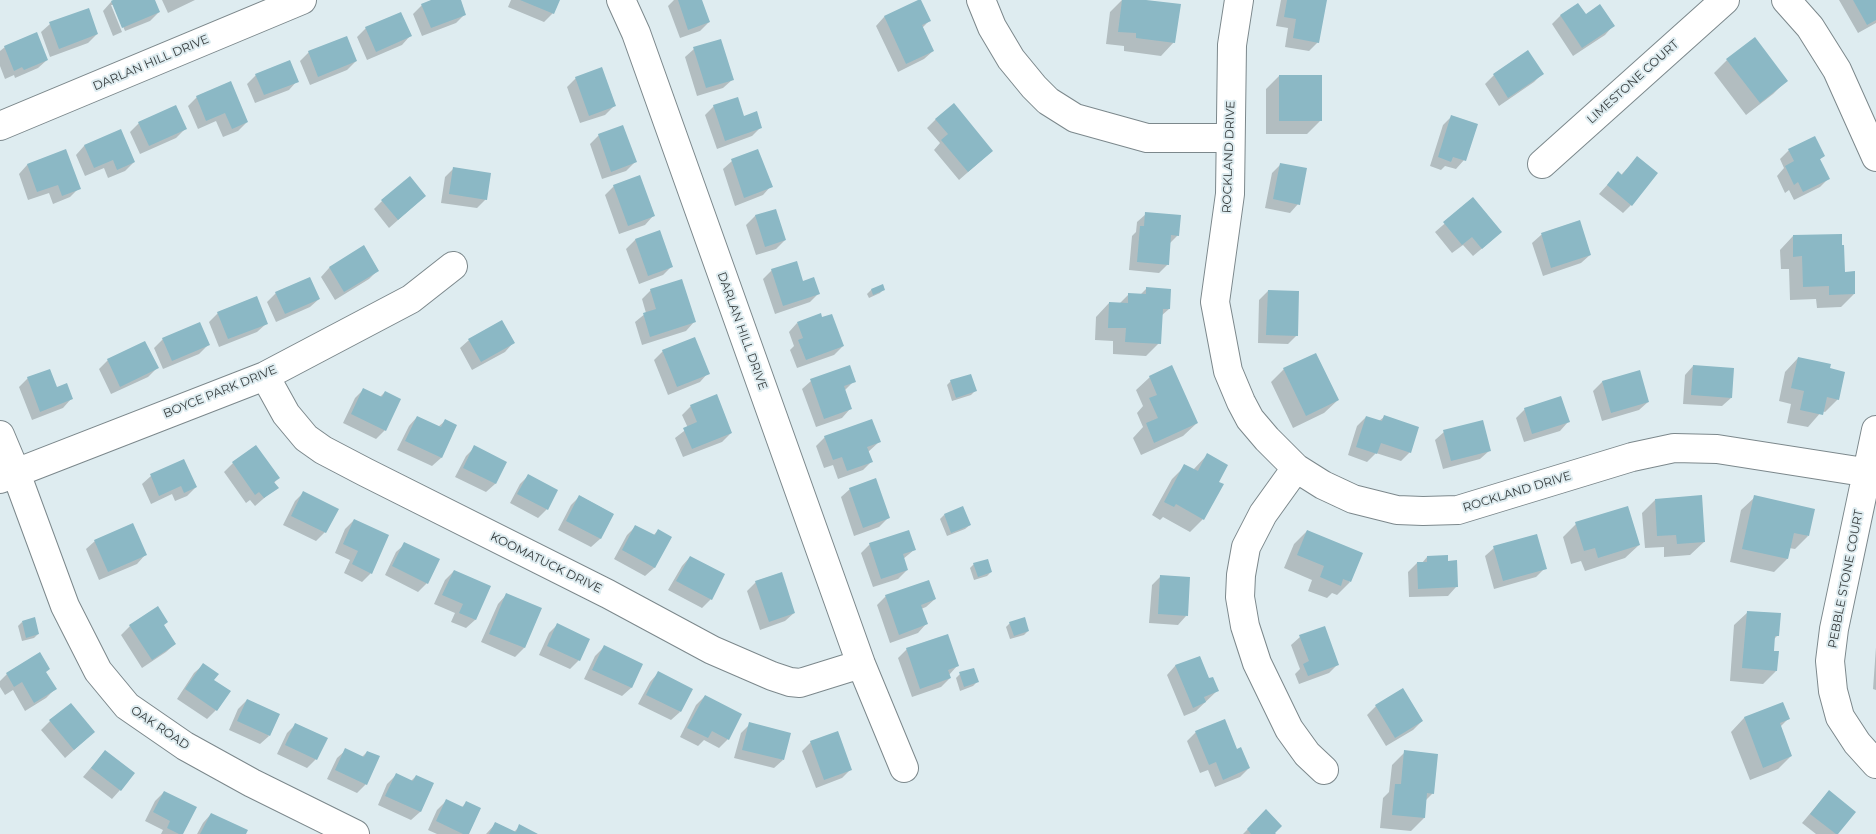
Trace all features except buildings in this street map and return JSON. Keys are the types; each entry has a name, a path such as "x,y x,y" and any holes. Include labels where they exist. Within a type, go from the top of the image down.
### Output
{"street":[{"name":"DARLAN HILL DRIVE","path":"0,126 302,0"},
{"name":"DARLAN HILL DRIVE","path":"621,0 639,42 861,664 904,768"},
{"path":"981,0 992,27 1011,59 1048,101 1074,118 1147,138 1230,138"},
{"name":"ROCKLAND DRIVE","path":"1239,0 1232,45 1230,194 1215,302 1228,371 1250,419 1296,468 1324,485 1353,499 1396,510 1423,512 1458,510 1632,457 1674,448 1717,449 1872,473"},
{"name":"LIMESTONE COURT","path":"1542,164 1725,0"},
{"path":"1786,0 1810,27 1838,70 1876,157"},
{"name":"BOYCE PARK DRIVE","path":"8,476 265,376 411,299 453,266"},
{"name":"KOOMATUCK DRIVE","path":"265,376 286,414 306,438 323,450 608,594 712,650 772,676 800,683 861,664"},
{"name":"PEBBLE STONE COURT","path":"1876,430 1872,473 1834,629 1830,660 1832,691 1840,717 1857,743 1876,764"},
{"name":"OAK ROAD","path":"0,435 8,476 66,606 98,671 127,706 185,746 252,783 355,834"},
{"path":"1296,468 1263,514 1246,547 1241,576 1240,597 1245,626 1257,663 1289,729 1307,754 1324,770"}]}
